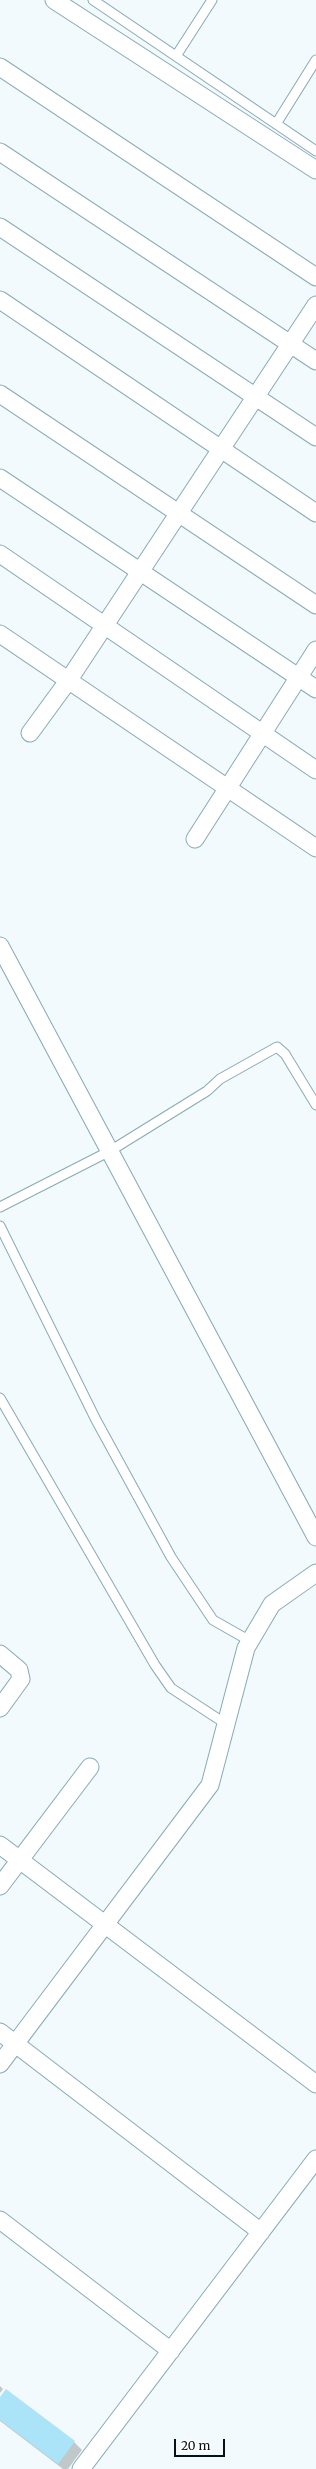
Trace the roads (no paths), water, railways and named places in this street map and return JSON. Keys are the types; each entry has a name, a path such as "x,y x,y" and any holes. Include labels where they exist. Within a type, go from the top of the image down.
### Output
{"street":[{"path":"54,0 316,170"},
{"path":"0,66 316,277"},
{"path":"0,152 316,361"},
{"path":"0,227 316,437"},
{"path":"0,300 316,513"},
{"path":"30,733 68,681 105,626 316,305"},
{"path":"0,394 316,605"},
{"path":"0,478 316,689"},
{"path":"0,554 316,770"},
{"path":"0,634 316,848"},
{"path":"195,839 316,650"},
{"path":"0,946 316,1537"},
{"path":"0,2064 104,1923 210,1785 246,1648 272,1604 316,1573"},
{"path":"0,1654 19,1670 21,1679 0,1708"},
{"path":"0,1886 90,1767"},
{"path":"0,1845 316,2084"},
{"path":"0,2032 261,2232"},
{"path":"81,2469 316,2159"},
{"path":"0,2220 171,2351"}],"lane":[{"path":"93,0 316,151"},
{"path":"176,56 212,0"},
{"path":"276,124 316,60"},
{"path":"0,1207 110,1151 207,1091 220,1079 277,1046 285,1054 316,1105"},
{"path":"0,1226 96,1420 171,1557 213,1620 250,1641"},
{"path":"0,1398 155,1665 171,1688 226,1724"}]}
